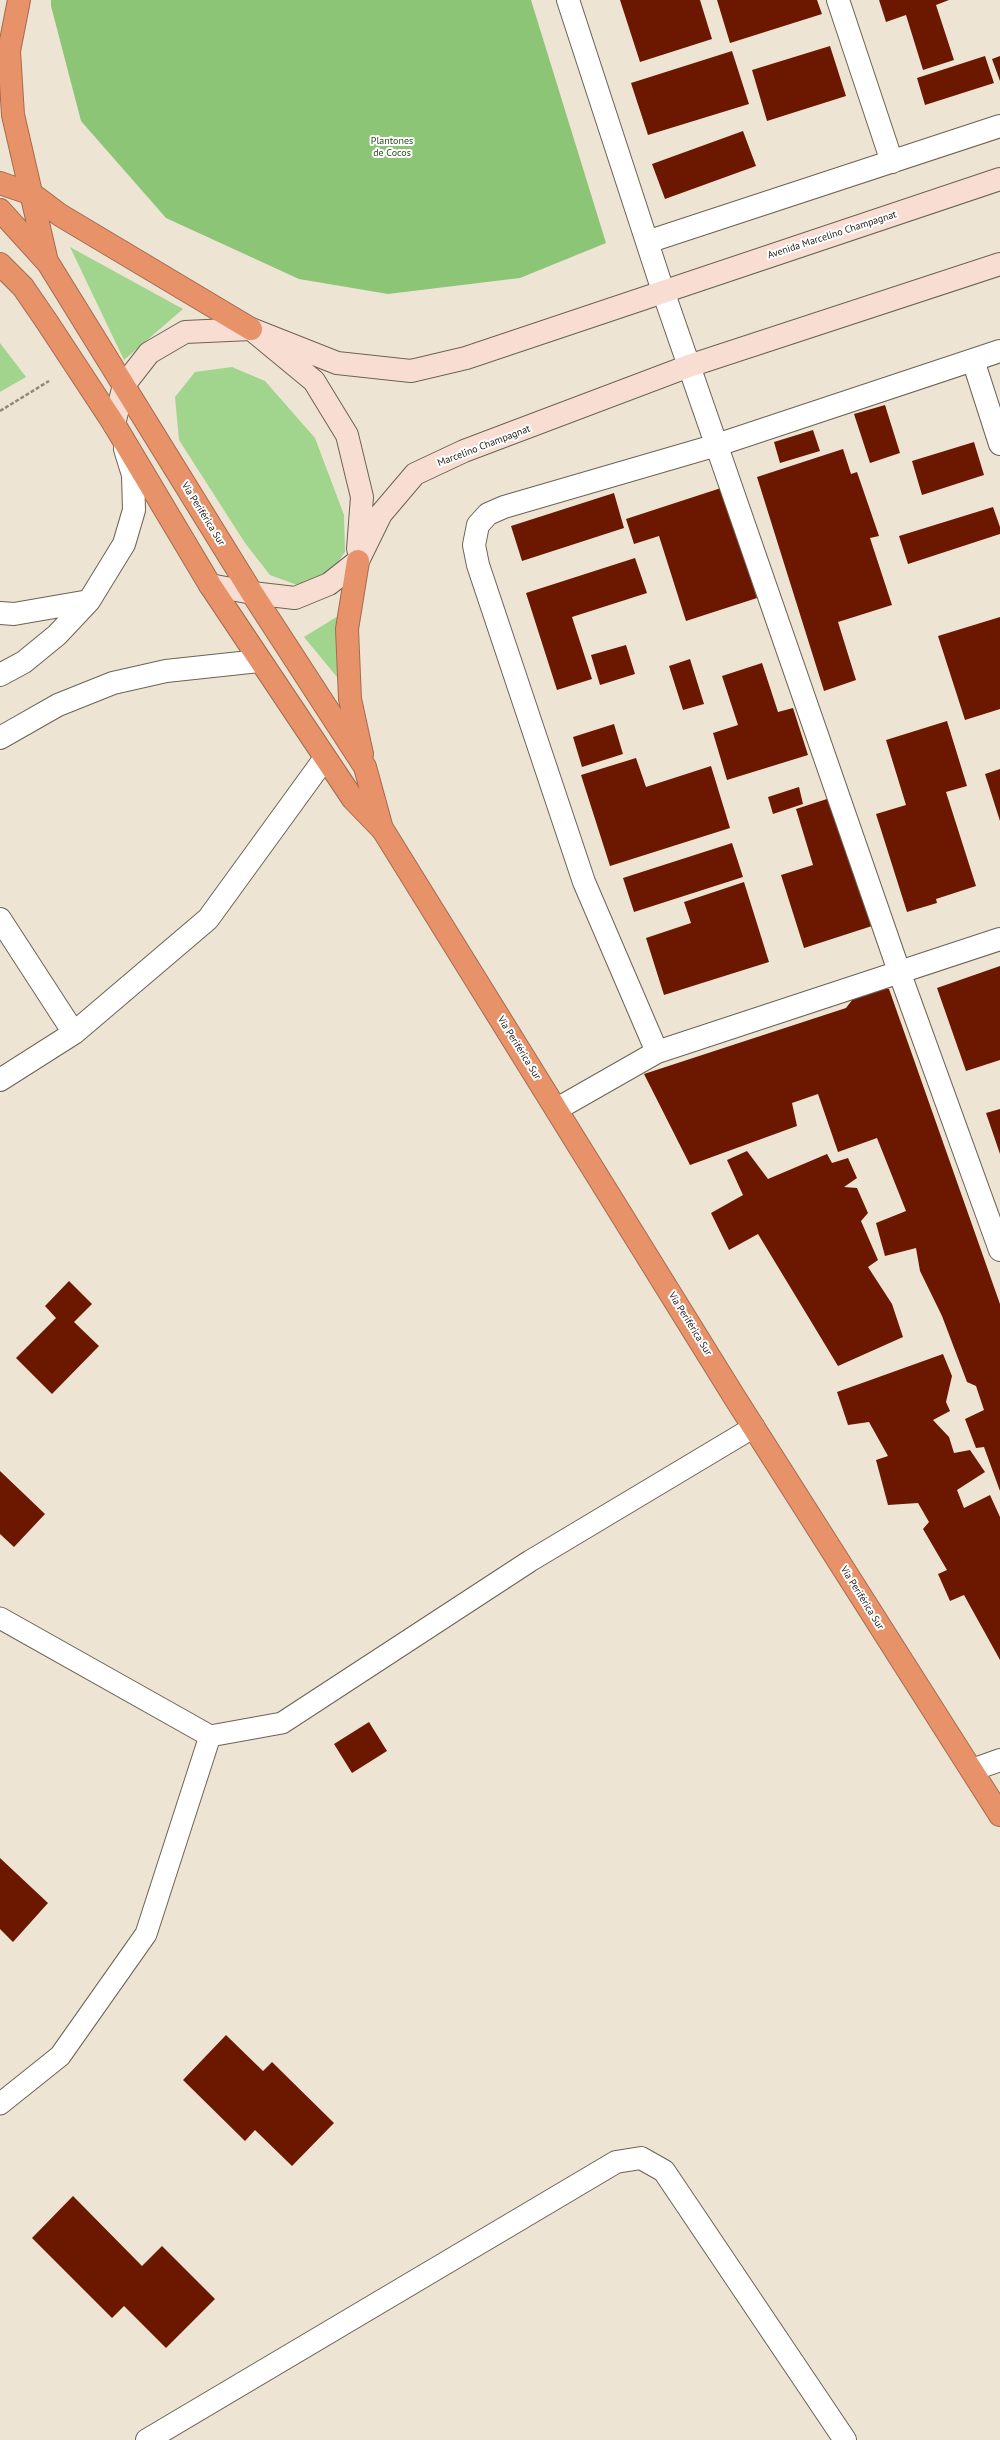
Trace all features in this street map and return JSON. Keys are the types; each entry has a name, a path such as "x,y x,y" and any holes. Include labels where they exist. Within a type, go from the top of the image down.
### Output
{"highway":[{"path":"20,0 9,51 13,115 48,263"},
{"path":"0,183 32,194 60,215 251,329"},
{"name":"Vía Periférica Sur","path":"0,210 48,263 252,593 365,766 383,830"},
{"name":"Vía Periférica Sur","path":"0,264 23,287 75,365 210,585 325,758 353,799 383,830 754,1427 1000,1815"},
{"path":"358,561 347,629 350,699 365,766"}],"main road":[{"name":"Avenida Marcelino Champagnat","path":"663,291 1000,179"},
{"path":"689,366 1000,264"},
{"path":"118,433 124,385 149,353 185,332 251,329 337,363 411,371 466,358 663,291"},
{"path":"251,329 314,381 347,435 362,497 358,561"},
{"name":"Marcelino Champagnat","path":"210,585 252,593 295,598 329,584 358,561 380,514 415,474 464,451 689,366"}],"street":[{"path":"568,0 663,291 900,974 1000,1250"},
{"path":"838,0 892,162"},
{"path":"647,242 1000,126"},
{"path":"657,1052 584,882 478,565 474,545 478,525 488,514 504,507 717,445 1000,351"},
{"path":"973,360 1000,444"},
{"path":"0,675 24,662 57,635 88,601 124,544 134,510 133,475 118,433"},
{"path":"0,612 14,614 88,601"},
{"path":"0,738 58,705 113,683 166,671 260,661"},
{"path":"0,1080 74,1033 208,919 325,758"},
{"path":"0,919 74,1033"},
{"path":"557,1110 657,1052 900,974 1000,939"},
{"path":"972,1770 1000,1760"},
{"path":"146,2440 616,2162 641,2158 664,2171 845,2440"}],"lane":[{"path":"0,1618 210,1736 282,1723 530,1561 754,1427"},
{"path":"0,2104 60,2056 146,1934 210,1736"}],"path":[{"path":"0,412 75,365"}],"green space":[{"name":"Plantones de Cocos","path":"51,0 531,0 606,243 520,278 388,294 299,279 166,218 81,121 51,6"},
{"path":"70,247 183,309 124,360"},
{"path":"0,343 26,377 0,392"},
{"path":"232,367 265,381 315,438 344,515 345,552 331,572 297,585 270,575 245,543 179,440 175,397 195,372"},
{"path":"338,616 337,677 304,637"}],"building":[{"path":"620,0 700,0 712,39 640,62"},
{"path":"717,0 817,0 822,14 730,43"},
{"path":"879,0 949,0 936,5 954,60 923,70 906,15 886,22"},
{"path":"830,46 846,96 767,121 752,70"},
{"path":"732,51 749,104 648,135 631,83"},
{"path":"985,56 994,83 925,105 917,78"},
{"path":"1000,56 1000,81 992,59"},
{"path":"743,131 756,166 665,199 652,164"},
{"path":"885,405 900,453 870,463 854,414"},
{"path":"813,430 820,451 780,463 774,442"},
{"path":"974,442 984,475 922,495 912,461"},
{"path":"843,449 851,474 857,472 879,536 870,538 892,605 838,622 856,680 824,691 757,477"},
{"path":"721,488 757,598 686,621 659,536 634,544 626,519"},
{"path":"614,493 624,528 522,561 511,526"},
{"path":"993,507 1000,527 1000,534 908,564 899,536"},
{"path":"635,558 647,593 572,617 592,679 557,690 526,593"},
{"path":"1000,617 1000,709 965,720 938,636"},
{"path":"626,645 635,674 600,685 591,655"},
{"path":"690,659 704,704 683,710 669,666"},
{"path":"762,663 778,712 793,708 808,755 727,780 713,733 738,725 722,676"},
{"path":"947,721 967,786 946,792 976,886 936,899 937,903 907,912 876,814 906,805 886,740"},
{"path":"614,724 623,754 582,767 573,737"},
{"path":"636,758 646,787 711,766 730,828 610,866 581,775"},
{"path":"1000,769 1000,821 985,774"},
{"path":"799,787 803,804 773,814 768,797"},
{"path":"830,798 872,926 804,948 781,875 813,865 796,809"},
{"path":"732,843 743,877 634,912 623,878"},
{"path":"744,882 769,962 664,995 646,938 691,923 684,902"},
{"path":"1000,966 1000,1060 966,1071 937,988"},
{"path":"876,988 889,989 1000,1304 1000,1491 984,1447 976,1448 965,1419 984,1410 976,1386 967,1382 942,1316 920,1271 916,1248 885,1256 876,1223 906,1211 877,1138 838,1152 818,1094 792,1103 797,1126 690,1165 644,1074 846,1008 856,995"},
{"path":"1000,1109 1000,1154 986,1113"},
{"path":"747,1151 768,1179 827,1154 832,1163 848,1158 857,1178 844,1187 857,1188 868,1213 861,1221 878,1260 868,1267 892,1304 903,1337 838,1366 758,1234 729,1250 711,1213 743,1195 727,1160"},
{"path":"69,1281 92,1304 74,1322 99,1346 52,1394 16,1358 56,1318 45,1306"},
{"path":"943,1354 952,1376 946,1402 950,1411 933,1420 949,1437 954,1453 970,1450 985,1472 957,1490 964,1508 990,1495 1000,1517 1000,1660 964,1595 950,1601 938,1574 947,1570 923,1529 929,1522 918,1503 888,1505 876,1460 888,1456 869,1422 848,1425 837,1392"},
{"path":"0,1471 45,1514 14,1547 0,1534"},
{"path":"369,1722 387,1751 352,1773 334,1744"},
{"path":"0,1858 48,1903 13,1942 0,1929"},
{"path":"226,2035 263,2071 272,2062 334,2123 292,2166 255,2130 245,2141 183,2080"},
{"path":"73,2196 142,2266 162,2246 215,2299 166,2348 124,2306 112,2318 32,2238"}]}
